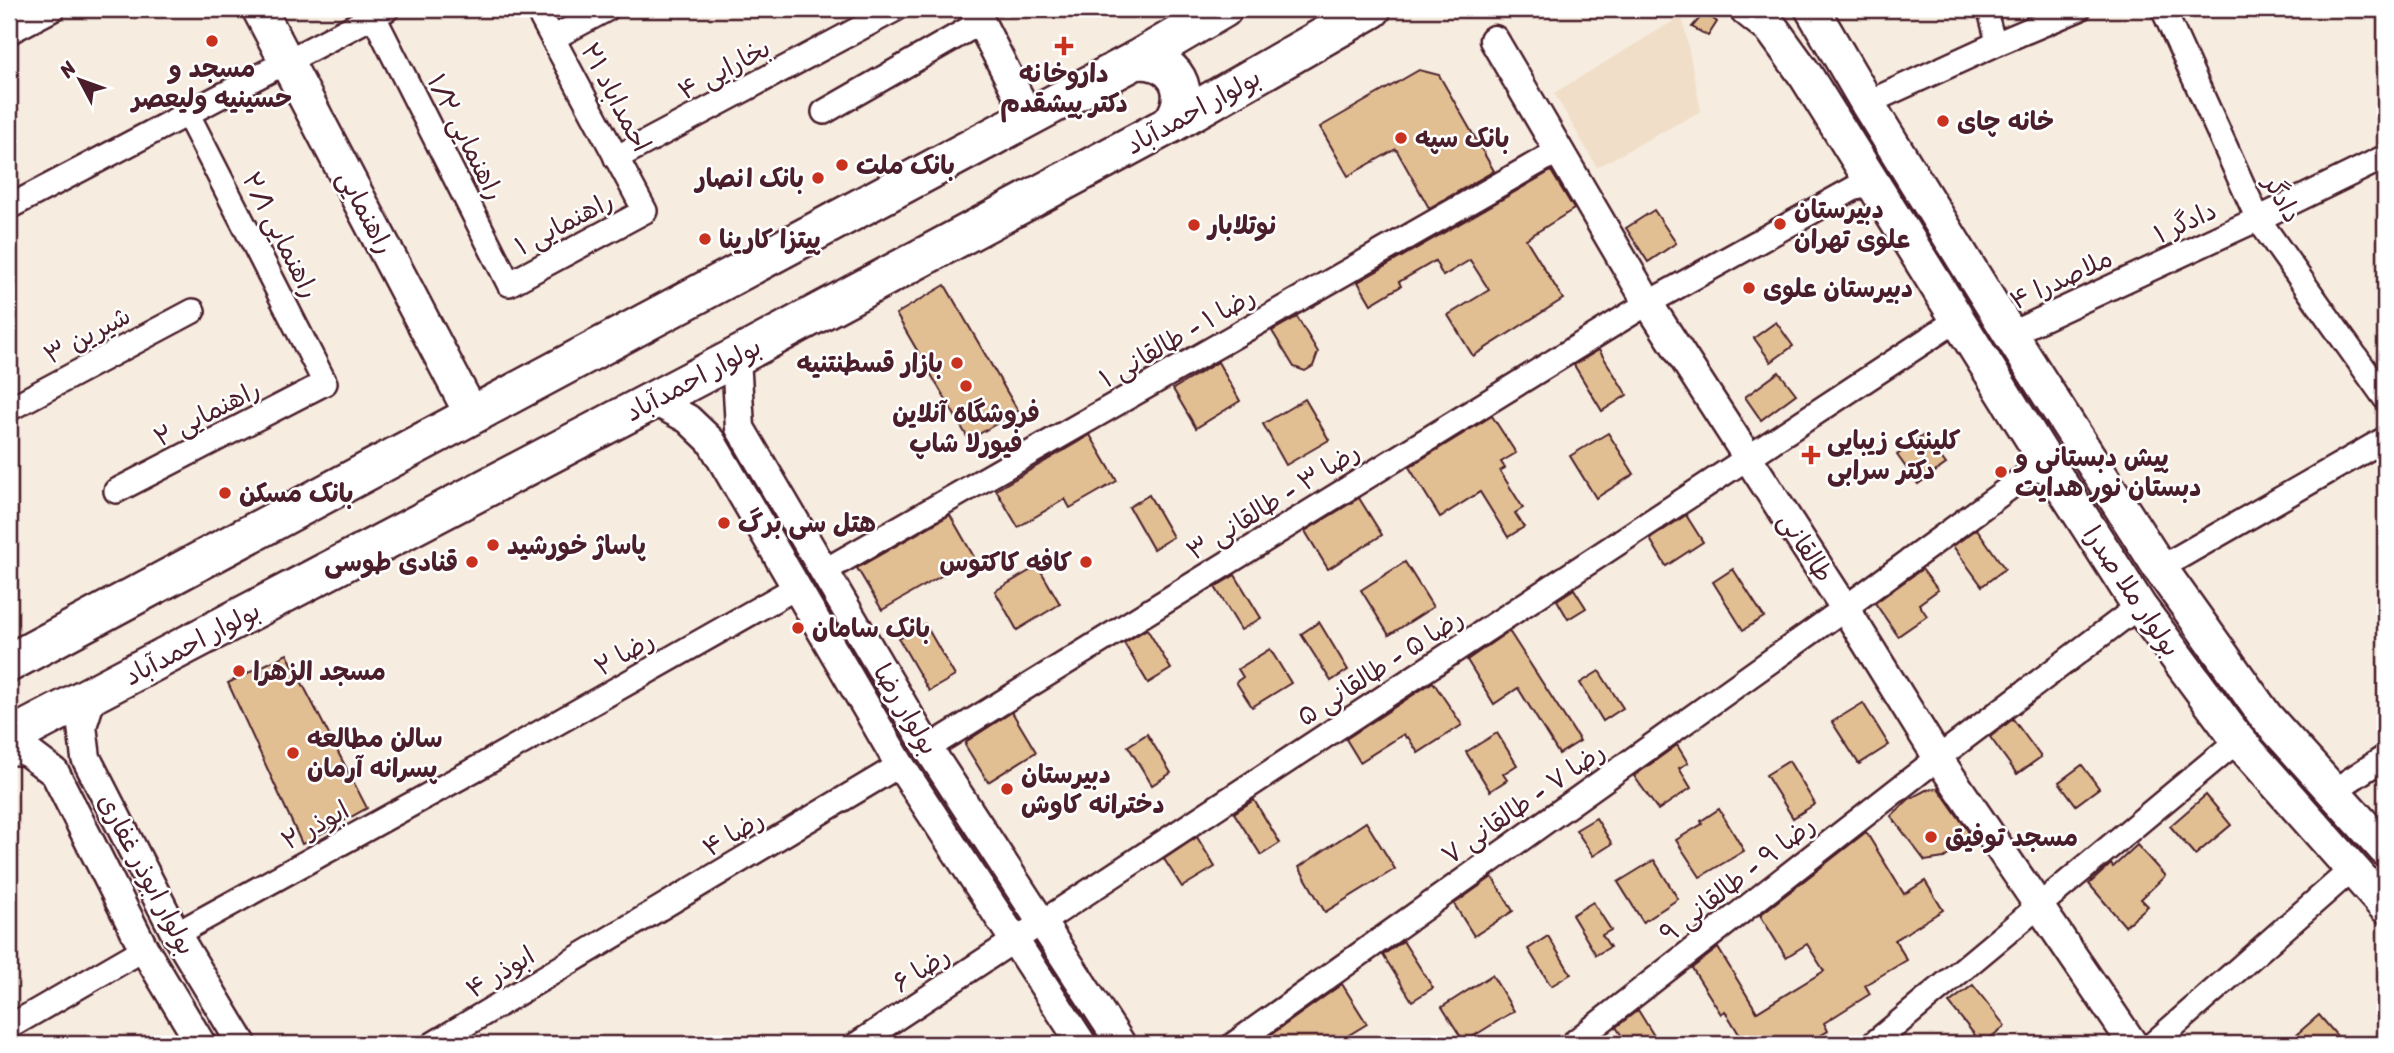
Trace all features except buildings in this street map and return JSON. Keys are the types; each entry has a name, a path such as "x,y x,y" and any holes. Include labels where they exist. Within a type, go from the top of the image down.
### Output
{"main road":[{"name":"راهنمایی","path":"259,9 472,415"},
{"path":"9,662 1136,60 1223,9"},
{"name":"بولوار احمدآباد","path":"9,738 736,357 1171,124 1372,9"},
{"name":"بولوار ملا صدرا","path":"1812,9 2010,334 2160,568 2266,717 2385,849"},
{"name":"بولوار ملا صدرا","path":"1766,15 2139,606 2238,740 2385,906"},
{"path":"1136,60 1159,63 1170,69 1177,79 1182,103 1171,124"}],"street":[{"path":"9,32 53,9"},
{"name":"احمداباد ۲۱","path":"537,9 645,211"},
{"path":"553,38 607,9"},
{"name":"بخارایی ۴","path":"616,158 896,9"},
{"path":"1987,9 1996,44"},
{"path":"1867,103 2080,9"},
{"name":"دادگر","path":"2163,9 2258,219 2385,398"},
{"path":"9,207 376,11"},
{"name":"راهنمایی ۱/۲","path":"376,11 509,284"},
{"path":"824,112 977,15 1029,117"},
{"name":"طالقانی","path":"1494,40 1648,303 1845,608 1938,758 2133,1044"},
{"name":"راهنمایی ۲/۱","path":"187,113 325,383"},
{"name":"رضا ۱ - طالقانی ۱","path":"824,571 1558,151"},
{"name":"دادگر ۱","path":"2135,276 2385,157"},
{"name":"رضا ۳ - طالقانی ۳","path":"928,748 1648,303 1869,180"},
{"name":"راهنمایی ۱","path":"509,284 645,211"},
{"name":"ملاصدرا ۴","path":"2010,334 2135,276"},
{"name":"شیرین ۳","path":"9,409 193,311"},
{"name":"رضا ۵ - طالقانی ۵","path":"1015,940 1957,320"},
{"name":"بولوار رضا","path":"736,357 740,428 928,748 1121,1044"},
{"name":"راهنمایی ۲","path":"116,491 325,383"},
{"name":"بولوار رضا","path":"653,400 688,418 711,441 900,765 1082,1044"},
{"path":"711,441 711,432 716,425 733,423 740,428"},
{"path":"2160,568 2385,439"},
{"name":"رضا ۷ - طالقانی ۷","path":"1234,1044 1845,608 2046,461"},
{"name":"رضا ۲","path":"481,766 795,588"},
{"name":"رضا ۹ - طالقانی ۹","path":"1572,1044 1938,758 2139,606"},
{"name":"بولوار ابوذر غفاری","path":"92,695 82,726 86,758 176,934 242,1044"},
{"path":"1873,1044 2238,740"},
{"name":"بولوار ابوذر غفاری","path":"9,750 26,751 55,773 144,949 201,1044"},
{"path":"55,773 58,765 70,756 86,758"},
{"path":"2332,792 2385,757"},
{"name":"رضا ۴","path":"596,948 900,765"},
{"name":"ابوذر ۲","path":"176,934 481,766"},
{"path":"2153,1044 2351,870"},
{"name":"رضا ۶","path":"857,1044 1015,940"},
{"name":"ابوذر ۴","path":"433,1044 596,948"},
{"path":"9,1027 144,949"}],"shaded area":[{"path":"1682,16 1701,111 1597,167 1554,93"}],"place":[{"name":"مسجد و حسینیه ولیعصر","path":"212,41"},
{"name":"داروخانه دکتر پیشقدم","path":"1064,46"},
{"name":"خانه چای","path":"1943,121"},
{"name":"بانک سپه","path":"1401,138"},
{"name":"بانک ملت","path":"842,165"},
{"name":"بانک انصار","path":"818,178"},
{"name":"دبیرستان علوی تهران","path":"1780,224"},
{"name":"نوتلابار","path":"1194,225"},
{"name":"پیتزا کارینا","path":"705,239"},
{"name":"دبیرستان علوی","path":"1749,288"},
{"name":"بازار قسطنتنیه","path":"957,363"},
{"name":"فروشگاه آنلاین فیورلا شاپ","path":"966,386"},
{"name":"کلینیک زیبایی دکتر سرابی","path":"1811,455"},
{"name":"پیش دبستانی و دبستان نور هدایت","path":"2001,472"},
{"name":"بانک مسکن","path":"225,493"},
{"name":"هتل سی برگ","path":"724,523"},
{"name":"پاساژ خورشید","path":"493,545"},
{"name":"قنادی طوسی","path":"472,562"},
{"name":"کافه کاکتوس","path":"1086,562"},
{"name":"بانک سامان","path":"798,628"},
{"name":"مسجد الزهرا","path":"239,671"},
{"name":"سالن مطالعه پسرانه آرمان","path":"293,753"},
{"name":"دبیرستان دخترانه کاوش","path":"1007,789"},
{"name":"مسجد توفیق","path":"1931,837"}]}
